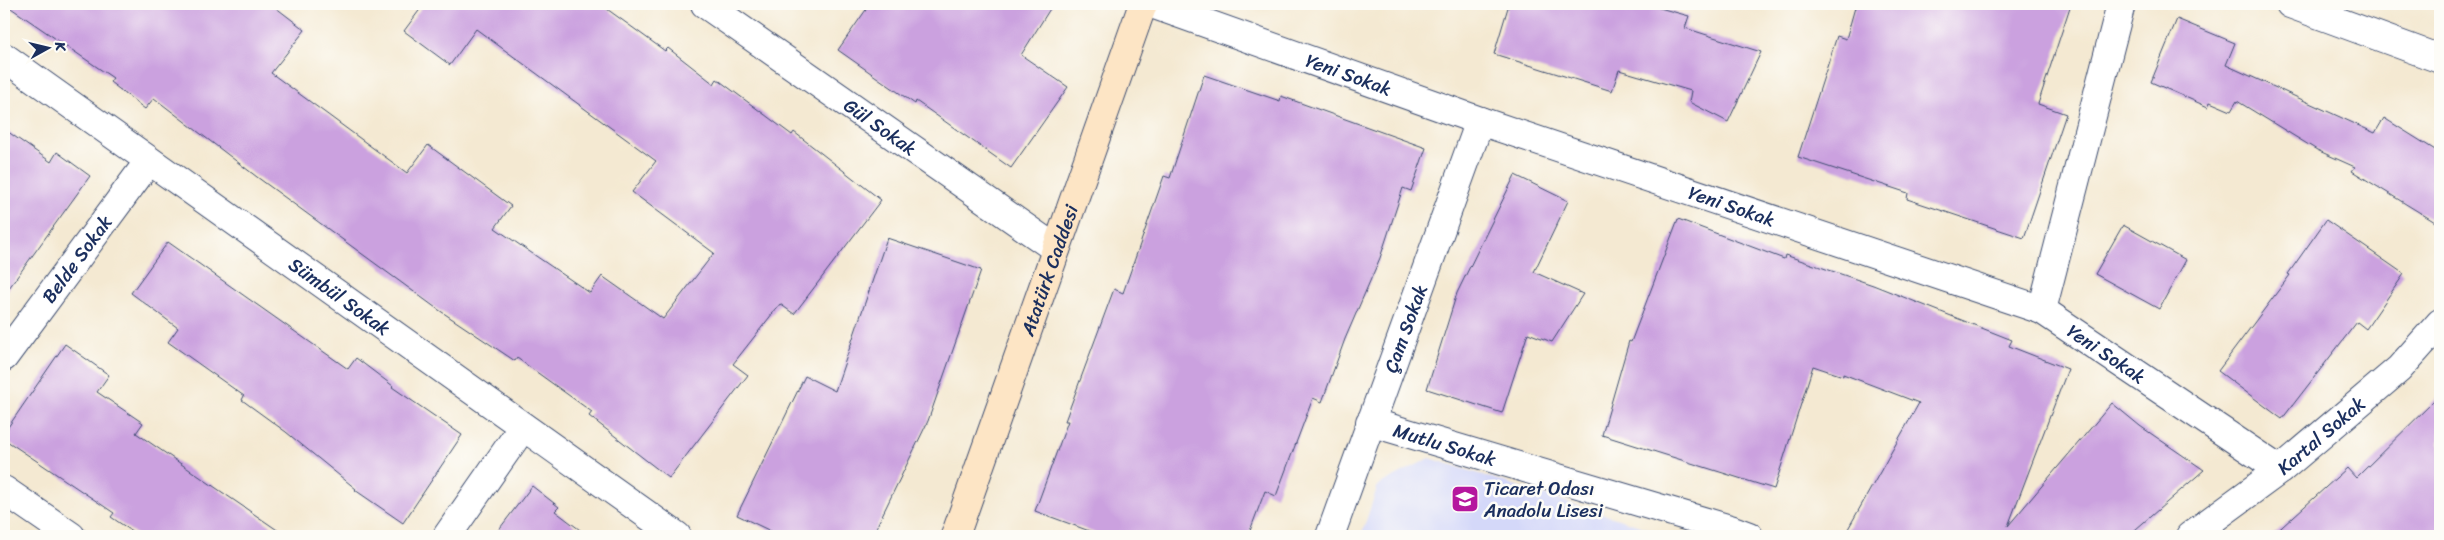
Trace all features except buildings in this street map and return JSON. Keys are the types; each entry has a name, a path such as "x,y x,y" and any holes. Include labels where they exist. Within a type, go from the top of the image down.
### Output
{"main road":[{"name":"Atatürk Caddesi","path":"955,536 1143,4"}],"street":[{"name":"Gül Sokak","path":"706,4 1056,250"},
{"name":"Yeni Sokak","path":"1152,4 1480,121 2042,310 2280,470"},
{"path":"2042,310 2121,4"},
{"path":"2290,4 2440,59"},
{"name":"Sümbül Sokak","path":"4,57 677,536"},
{"name":"Çam Sokak","path":"1330,536 1480,121"},
{"name":"Belde Sokak","path":"4,357 149,161"},
{"name":"Kartal Sokak","path":"2190,536 2280,470 2398,369 2440,323"},
{"name":"Mutlu Sokak","path":"1370,422 1749,536"},
{"path":"447,536 523,427"},
{"path":"4,490 70,536"}],"shaded area":[{"name":"Ticaret Odası Anadolu Lisesi","path":"1430,458 1671,536 1361,536 1378,485"}],"place":[{"name":"Ticaret Odası Anadolu Lisesi","path":"1465,499"}]}
